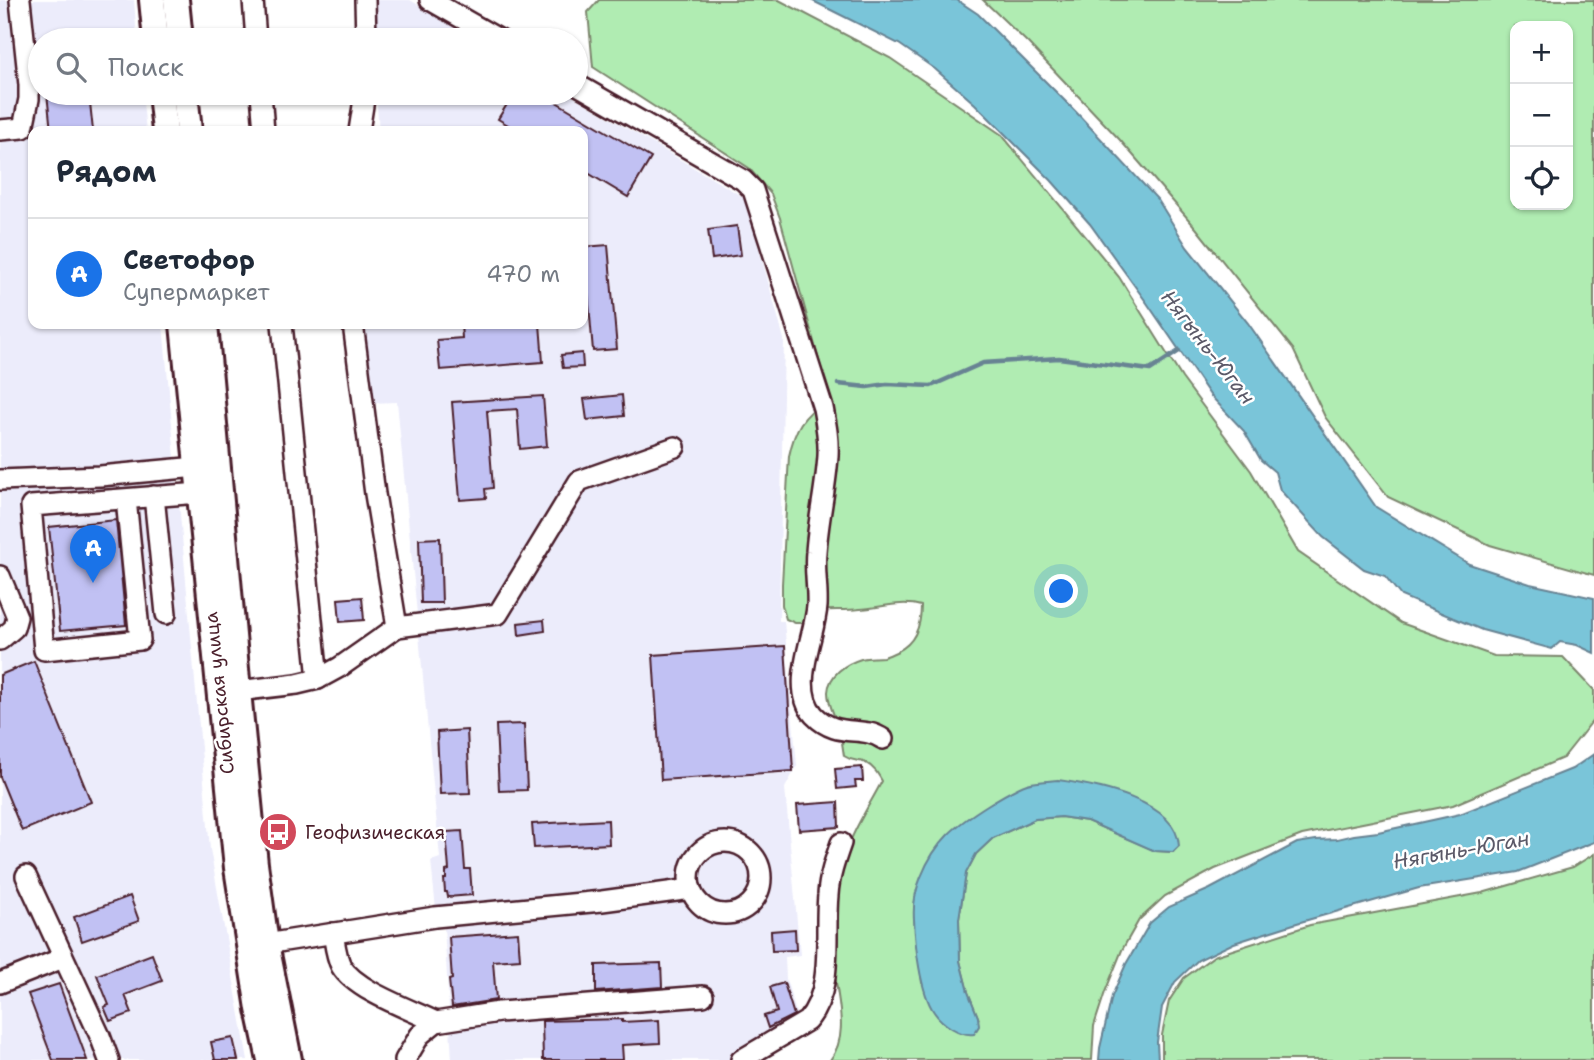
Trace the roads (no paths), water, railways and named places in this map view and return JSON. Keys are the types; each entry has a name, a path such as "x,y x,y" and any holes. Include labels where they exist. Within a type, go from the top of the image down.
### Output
{"main road":[{"path":"152,0 155,28"},
{"path":"176,0 179,28"},
{"name":"Сибирская улица","path":"183,329 237,868 259,1009 270,1060"},
{"name":"Сибирская улица","path":"205,329 255,864 266,944 289,1060"}],"lane":[{"path":"20,0 28,76"},
{"path":"253,0 255,28"},
{"path":"365,0 366,28"},
{"path":"430,0 479,28"},
{"path":"588,91 743,180 753,190 823,408 827,432 828,454 816,552 817,606 806,656 804,693 808,707 825,724 834,729 871,733 883,739"},
{"path":"0,130 23,128 28,104"},
{"path":"262,105 264,126"},
{"path":"360,126 363,105"},
{"path":"283,329 318,679"},
{"path":"354,329 375,494 397,626"},
{"path":"237,691 318,679 340,667 397,626 498,614 579,481 675,447"},
{"path":"0,480 100,476 197,467"},
{"path":"125,499 140,640 44,650 31,506 200,493"},
{"path":"155,496 166,614"},
{"path":"0,576 18,617 14,628 0,640"},
{"path":"741,1060 807,1021 821,1000 825,982 828,894 841,843"},
{"path":"26,876 109,1060"},
{"path":"266,944 435,917 602,901 691,889"},
{"path":"333,933 338,960 348,976 373,992 436,1022"},
{"path":"0,983 63,958"},
{"path":"405,1060 420,1035 436,1022 499,1012 703,996"}],"water":[{"name":"Нягынь-Юган","path":"811,0 957,0 978,14 1076,112 1158,200 1187,247 1248,323 1376,507 1469,564 1530,584 1594,598 1594,653 1577,645 1560,642 1552,649 1482,630 1401,596 1385,576 1364,569 1323,537 1280,490 1275,472 1261,460 1244,431 1210,395 1090,224 1051,180 975,104 935,69 899,44"},
{"name":"Нягынь-Юган","path":"1594,754 1594,842 1518,872 1419,888 1234,943 1198,960 1175,982 1162,1007 1157,1042 1158,1060 1099,1060 1112,996 1126,964 1150,923 1169,907 1210,889 1297,843 1378,832 1460,814 1572,769"},
{"path":"1058,780 1112,791 1149,806 1175,830 1179,846 1173,852 1155,851 1087,821 1061,817 1035,819 993,838 976,854 966,873 959,919 960,961 979,1026 974,1034 957,1031 937,1016 925,993 917,954 914,914 915,897 921,877 940,843 967,819 1022,786"}],"waterway":[{"path":"838,384 867,387 887,384 931,386 983,363 1059,358 1150,370 1179,351"}],"place":[{"name":"Светофор","path":"93,583"},
{"name":"Геофизическая","path":"278,832"}]}
